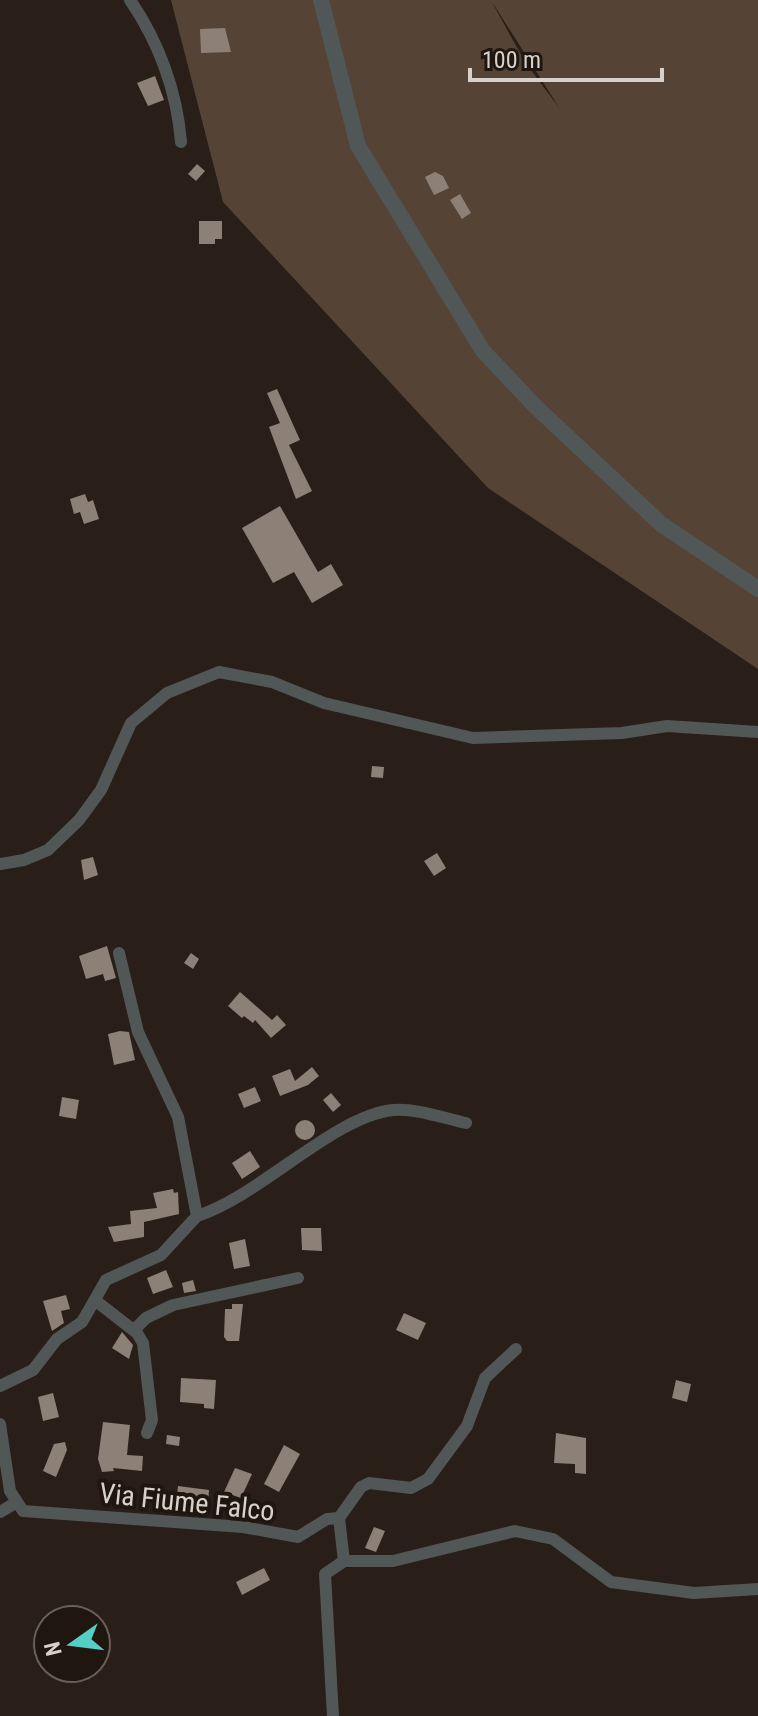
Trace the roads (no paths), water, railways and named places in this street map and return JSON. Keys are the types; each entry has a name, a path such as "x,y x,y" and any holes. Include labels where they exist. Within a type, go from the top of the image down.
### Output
{"street":[{"path":"130,0 178,101 181,142"},
{"path":"321,0 358,146 409,235 483,351 536,407 661,524 758,589"},
{"path":"0,864 24,860 48,850 79,820 101,790 131,723 167,693 219,672 272,682 324,703 473,738 622,733 667,726 758,732"},
{"path":"119,953 138,1032 178,1117 197,1216"},
{"path":"0,1386 37,1367 57,1339 82,1322 106,1280 161,1255 197,1216 241,1195 368,1116 397,1109 466,1123"},
{"path":"134,1330 158,1311 173,1305 298,1278"},
{"path":"96,1301 134,1330 146,1352 152,1420 147,1433"},
{"path":"344,1561 339,1518 361,1487 369,1483 411,1488 428,1479 467,1426 485,1378 516,1349"},
{"path":"0,1424 10,1491 17,1502 0,1512"},
{"name":"Via Fiume Falco","path":"17,1502 23,1511 229,1526 298,1537 327,1519 339,1518"},
{"path":"333,1716 325,1574 344,1561 393,1561 515,1531 553,1539 611,1582 694,1593 758,1589"}]}
